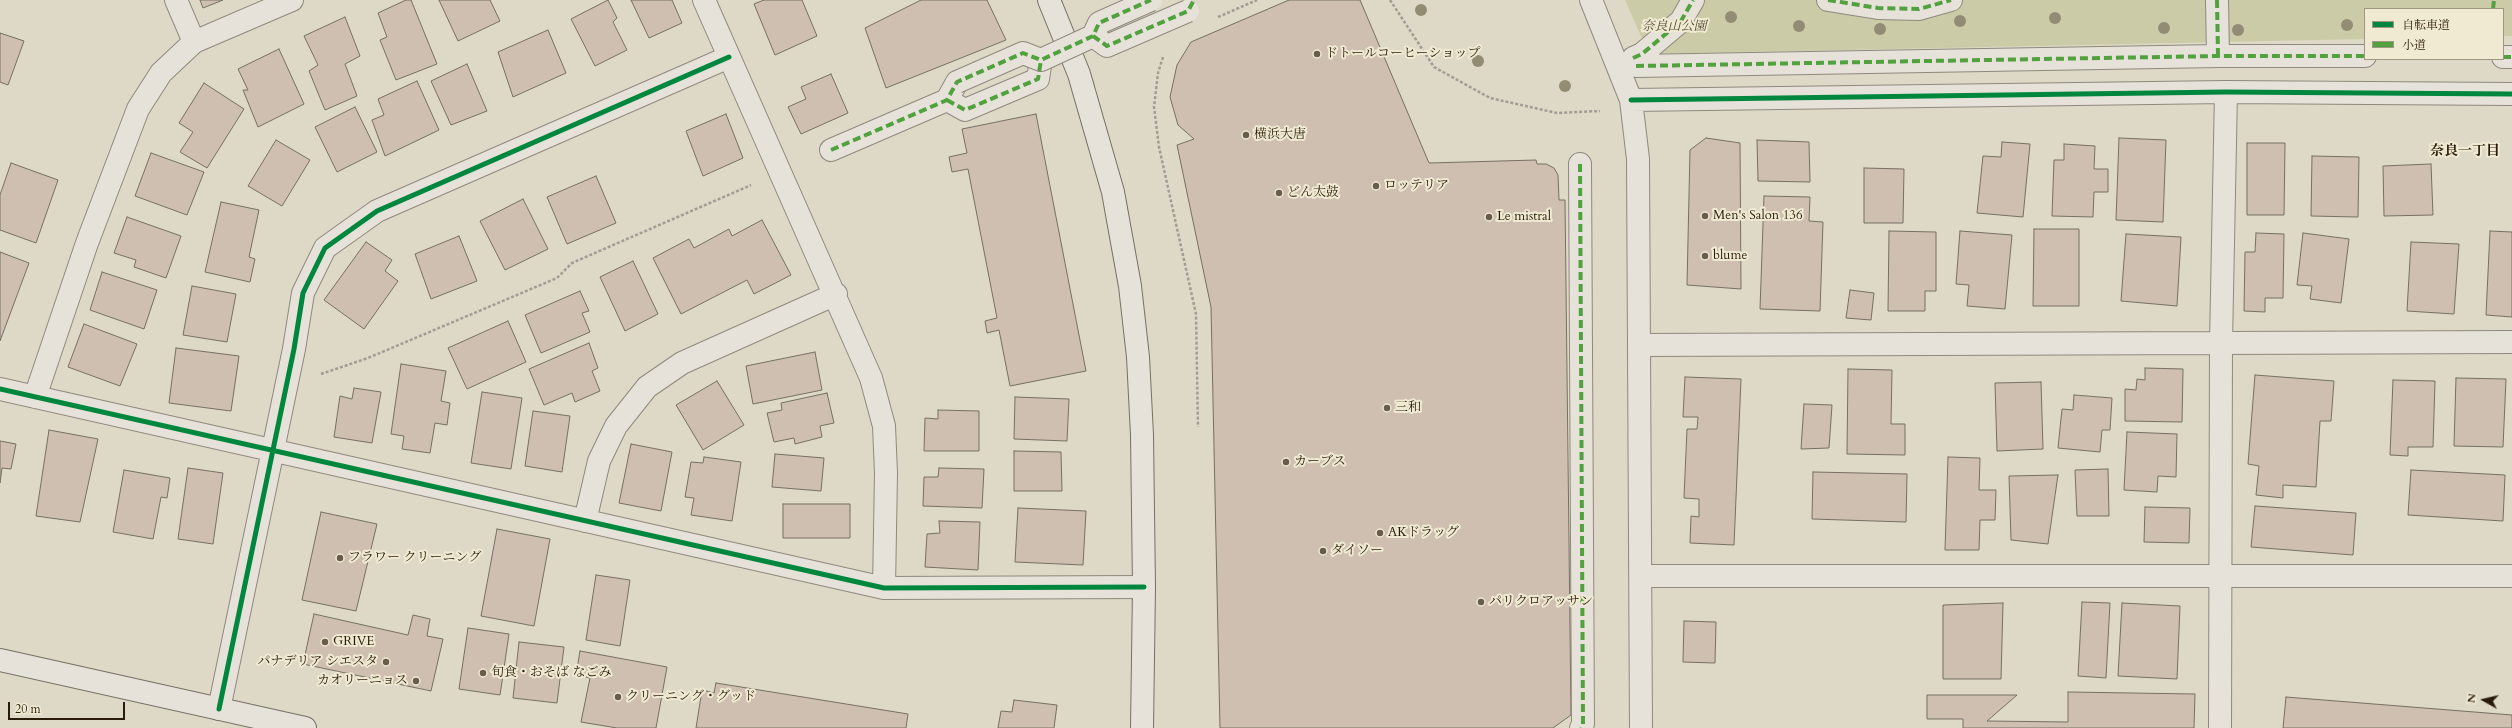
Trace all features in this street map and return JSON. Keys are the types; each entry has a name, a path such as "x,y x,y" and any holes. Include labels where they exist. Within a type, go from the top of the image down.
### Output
{"street":[{"path":"176,0 194,42"},
{"path":"35,397 87,243 138,109 161,73 194,42 292,0"},
{"path":"704,0 836,294 871,378 884,426 886,473 884,588"},
{"path":"1049,0 1079,74 1109,177 1130,286 1138,357 1142,435 1144,587 1142,728"},
{"path":"831,150 956,97 1023,54 1041,60 1094,36 1099,23 1151,0"},
{"path":"1591,0 1632,105 1638,159 1641,728"},
{"path":"1693,0 1681,21 1642,54 1635,62 2218,56 2364,56"},
{"path":"1828,0 1878,8 1919,9 1951,0"},
{"path":"2217,0 2218,56"},
{"path":"1094,36 1106,46 1191,6"},
{"path":"219,709 303,293 325,248 378,211 729,57"},
{"path":"956,97 1038,79 1041,60"},
{"path":"1632,105 2226,92 2512,94"},
{"path":"2220,728 2221,343 2226,92"},
{"path":"1580,164 1583,708 1581,728"},
{"path":"585,521 599,461 616,426 647,387 682,363 836,294"},
{"path":"1640,345 2512,342"},
{"path":"0,389 884,588 1144,587"},
{"path":"1641,576 2512,576"},
{"path":"0,660 305,728"}],"path":[{"path":"1390,0 1434,67 1490,98 1557,114 1632,105"},
{"path":"1164,55 1158,73 1154,107 1159,147 1196,314 1198,427"},
{"path":"315,376 368,358 557,278 572,263 781,172"}],"green space":[{"name":"奈良山公園","path":"1625,0 2512,0 2512,36 2504,36 2504,8 2364,8 2364,39 1649,54"}],"building":[{"path":"200,0 223,0 203,8"},
{"path":"406,0 411,0 437,64 396,80 380,40 387,37 378,13"},
{"path":"439,0 490,0 500,21 458,41"},
{"path":"608,0 617,18 613,22 627,50 595,66 571,19"},
{"path":"631,0 672,0 682,23 649,38"},
{"path":"764,0 802,0 817,36 775,55 754,4"},
{"path":"921,0 987,0 1006,40 886,88 865,28"},
{"path":"1289,0 1360,0 1429,163 1536,160 1537,164 1546,164 1554,168 1558,175 1559,200 1565,200 1571,715 1553,728 1220,728 1211,307 1177,145 1194,139 1178,125 1170,97 1177,65 1191,42"},
{"path":"345,17 360,56 345,64 357,96 325,110 309,71 318,65 304,36"},
{"path":"548,30 566,73 513,97 498,52"},
{"path":"0,33 24,41 8,85 0,82"},
{"path":"279,49 304,104 258,127 243,90 248,90 238,69"},
{"path":"467,64 487,111 451,125 431,81"},
{"path":"831,74 848,113 801,134 788,107 806,99 801,87"},
{"path":"417,81 439,130 385,156 372,120 384,115 378,99"},
{"path":"204,83 244,109 207,168 180,152 193,132 179,123"},
{"path":"355,107 377,152 337,172 315,127"},
{"path":"726,114 743,158 703,176 686,131"},
{"path":"1036,114 1086,371 1010,386 999,330 987,333 985,321 997,318 968,169 952,172 949,157 967,153 962,129"},
{"path":"1706,138 1740,143 1741,289 1687,285 1690,150"},
{"path":"2119,138 2166,140 2163,222 2116,220"},
{"path":"276,140 310,160 282,206 248,186"},
{"path":"1757,140 1809,142 1810,182 1758,181"},
{"path":"2002,142 2030,144 2023,217 1977,213 1983,156 2001,157"},
{"path":"2247,143 2285,143 2284,215 2247,215"},
{"path":"2064,144 2095,146 2094,169 2108,169 2108,192 2094,192 2093,217 2052,216 2054,160 2064,160"},
{"path":"151,153 204,172 187,215 135,196"},
{"path":"2312,156 2359,157 2358,217 2311,216"},
{"path":"11,163 58,180 36,243 0,230 0,195"},
{"path":"2431,164 2433,215 2384,216 2383,166"},
{"path":"1864,168 1904,169 1903,223 1864,223"},
{"path":"596,176 616,223 567,244 547,197"},
{"path":"1764,196 1810,197 1809,221 1823,222 1820,311 1760,309"},
{"path":"523,199 548,249 505,270 480,221"},
{"path":"221,202 259,210 249,257 255,259 250,282 205,272"},
{"path":"127,217 181,236 166,278 134,267 136,260 114,253"},
{"path":"762,220 791,275 754,294 747,280 681,314 653,258 689,239 694,248 729,229 732,236"},
{"path":"2034,229 2079,229 2079,306 2033,306"},
{"path":"1889,231 1936,232 1936,291 1925,291 1925,311 1888,311"},
{"path":"1960,231 2012,235 2005,309 1967,306 1969,285 1956,284"},
{"path":"2490,231 2512,232 2512,317 2486,315"},
{"path":"2256,233 2284,234 2283,298 2265,298 2265,312 2244,311 2245,252 2255,252"},
{"path":"2303,233 2349,239 2341,303 2310,299 2312,286 2297,285"},
{"path":"2126,234 2181,237 2177,306 2121,301"},
{"path":"459,236 477,281 431,299 415,254"},
{"path":"366,242 392,260 385,271 398,281 364,329 324,300"},
{"path":"2411,242 2459,244 2454,314 2407,311"},
{"path":"0,252 29,263 0,341"},
{"path":"633,261 658,314 625,331 600,277"},
{"path":"102,272 157,290 144,329 90,310"},
{"path":"192,286 236,294 227,342 183,335"},
{"path":"1850,290 1874,293 1871,320 1846,318"},
{"path":"580,291 589,311 582,313 590,332 541,353 525,315"},
{"path":"508,321 526,362 467,389 448,348"},
{"path":"84,324 137,344 120,386 68,367"},
{"path":"589,343 598,368 592,371 600,391 575,402 572,393 544,405 529,369"},
{"path":"176,348 239,356 231,411 169,403"},
{"path":"815,352 822,390 753,404 746,366"},
{"path":"401,364 446,371 441,401 450,403 447,425 435,423 430,453 402,449 404,436 391,434"},
{"path":"2145,368 2183,369 2182,422 2125,421 2125,389 2136,390 2137,379 2145,380"},
{"path":"1848,369 1892,370 1891,424 1905,424 1905,455 1847,454"},
{"path":"2255,375 2334,381 2331,421 2320,421 2316,487 2283,485 2283,498 2256,495 2259,466 2248,464"},
{"path":"1685,377 1741,379 1734,545 1690,543 1691,516 1699,517 1699,499 1684,498 1687,429 1697,429 1698,417 1683,417"},
{"path":"2456,378 2506,379 2503,447 2454,446"},
{"path":"2393,380 2435,381 2433,447 2408,447 2408,456 2390,455"},
{"path":"717,381 744,425 703,450 676,405"},
{"path":"2041,382 2043,449 1997,451 1995,383"},
{"path":"354,388 381,392 372,443 334,437 340,396 352,399"},
{"path":"482,392 522,398 511,469 471,463"},
{"path":"827,393 834,423 820,426 822,437 795,444 794,438 774,442 767,413 782,410 781,403"},
{"path":"2074,395 2112,398 2110,430 2102,430 2100,452 2058,448 2062,409 2073,410"},
{"path":"1015,397 1069,399 1067,441 1014,439"},
{"path":"1804,404 1832,405 1829,448 1801,449"},
{"path":"938,410 979,411 979,451 924,451 925,418 938,419"},
{"path":"533,411 570,416 562,472 525,466"},
{"path":"49,430 98,439 80,522 36,516"},
{"path":"2127,432 2177,434 2176,477 2158,476 2157,492 2124,490"},
{"path":"0,441 16,444 11,469 2,468 0,483"},
{"path":"631,444 672,452 661,511 619,503"},
{"path":"1014,451 1061,452 1062,491 1014,491"},
{"path":"775,454 824,458 821,491 772,487"},
{"path":"704,457 741,462 732,521 691,515 694,498 685,497 691,462 703,463"},
{"path":"1948,457 1980,458 1979,490 1996,490 1995,520 1980,520 1979,550 1945,550"},
{"path":"188,468 223,473 213,544 178,539"},
{"path":"939,468 984,469 982,508 923,506 924,477 938,477"},
{"path":"2108,469 2109,516 2077,516 2075,470"},
{"path":"124,470 170,478 167,498 161,497 153,539 113,532"},
{"path":"2411,470 2505,475 2503,521 2408,515"},
{"path":"1813,472 1907,474 1906,522 1812,519"},
{"path":"2058,475 2048,544 2011,540 2009,476"},
{"path":"783,504 850,504 850,538 783,538"},
{"path":"2255,506 2356,513 2353,555 2251,547"},
{"path":"2145,507 2190,508 2189,543 2144,542"},
{"path":"1018,508 1086,511 1083,565 1015,562"},
{"path":"321,512 377,524 356,611 302,600"},
{"path":"939,521 980,522 978,570 925,567 927,534 940,533"},
{"path":"497,529 550,539 534,626 481,616"},
{"path":"596,575 630,580 620,646 586,640"},
{"path":"2082,602 2110,603 2106,678 2078,676"},
{"path":"2003,603 2001,679 1943,679 1943,605"},
{"path":"2122,603 2180,606 2177,679 2118,676"},
{"path":"314,614 408,635 413,615 430,619 427,636 443,639 431,691 303,664"},
{"path":"1684,621 1716,622 1715,663 1683,662"},
{"path":"468,628 509,634 500,695 459,689"},
{"path":"519,642 564,647 557,703 513,698"},
{"path":"580,651 667,667 656,728 617,728 581,722 590,678 576,675"},
{"path":"716,683 908,714 906,728 696,728 702,690 714,693"},
{"path":"2068,692 2195,694 2194,728 1963,728 1963,719 1927,719 1927,695 2017,695 1987,721 2068,722"},
{"path":"2286,697 2512,715 2512,728 2283,728"},
{"path":"1014,700 1057,705 1054,728 998,728 1001,711 1012,712"}],"marked path":[{"path":"831,150 947,100 957,82 1023,53 1041,60 1093,36 1099,23 1151,0"},
{"path":"1093,36 1107,46 1188,11 1194,0"},
{"path":"1633,58 1642,54 1681,21 1693,0"},
{"path":"1828,0 1878,8 1919,9 1951,0"},
{"path":"2217,0 2218,56"},
{"path":"2493,8 2494,0"},
{"path":"1636,66 2218,56 2364,56"},
{"path":"2504,57 2512,57"},
{"path":"947,100 965,110 1038,79 1041,60"},
{"path":"1580,164 1583,724 1581,728"}],"cycle path":[{"path":"219,709 294,349 303,293 325,248 377,211 729,57"},
{"path":"1631,100 2226,92 2512,94"},
{"path":"0,389 884,588 1144,587"}],"place":[{"name":"ドトールコーヒーショップ","path":"1317,54"},
{"name":"横浜大唐","path":"1246,135"},
{"name":"ロッテリア","path":"1376,186"},
{"name":"どん太鼓","path":"1279,193"},
{"name":"Men's Salon 136","path":"1705,216"},
{"name":"Le mistral","path":"1489,217"},
{"name":"blume","path":"1705,256"},
{"name":"三和","path":"1387,408"},
{"name":"カーブス","path":"1286,462"},
{"name":"AKドラッグ","path":"1380,533"},
{"name":"ダイソー","path":"1323,551"},
{"name":"フラワー クリーニング","path":"340,558"},
{"name":"パリクロアッサン","path":"1481,602"},
{"name":"GRIVE","path":"325,642"},
{"name":"パナデリア シエスタ","path":"386,662"},
{"name":"旬食・おそば なごみ","path":"483,673"},
{"name":"カオリーニョス","path":"416,681"},
{"name":"クリーニング・グッド","path":"618,697"}],"district":[{"name":"奈良一丁目","path":"2465,152"}]}
